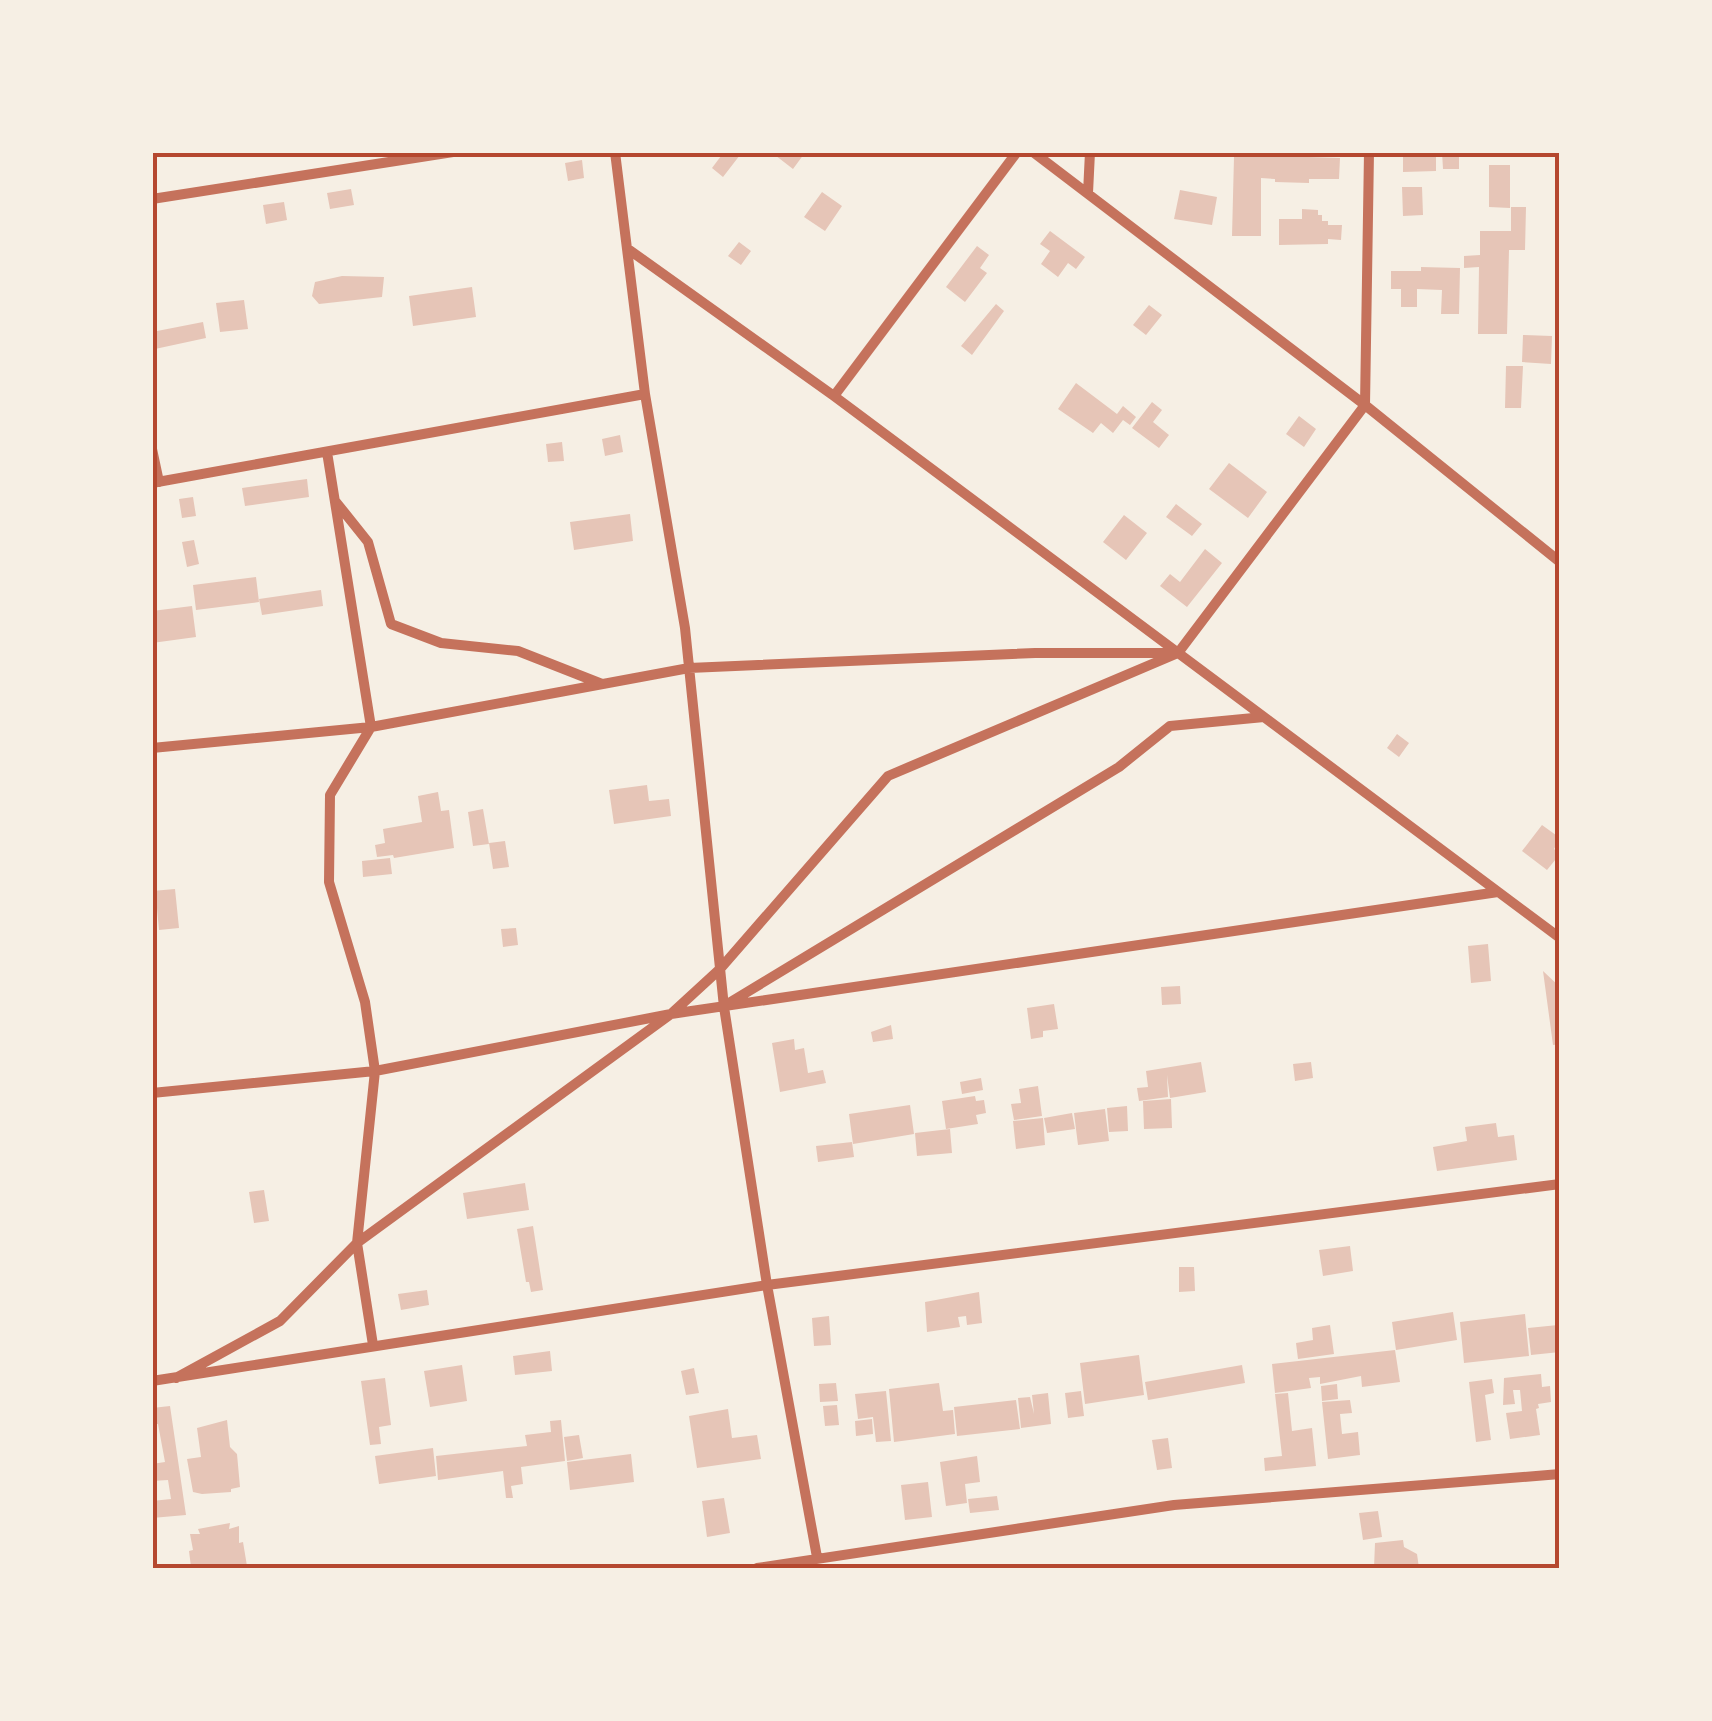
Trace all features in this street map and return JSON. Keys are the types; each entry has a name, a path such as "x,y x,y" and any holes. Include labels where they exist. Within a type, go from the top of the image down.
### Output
{"street":[{"path":"152,200 453,152"},
{"path":"615,152 646,394 689,668 724,1006 768,1284 819,1565"},
{"path":"834,396 1017,152"},
{"path":"1032,152 1365,405 1560,562"},
{"path":"1088,193 1090,152"},
{"path":"176,1378 280,1320 357,1242 672,1014 720,969 888,776 1178,653 1365,405 1370,152"},
{"path":"628,249 834,396 1560,938"},
{"path":"152,449 156,482 646,394"},
{"path":"327,452 371,727 330,795 329,882 365,1002 375,1071 357,1242 373,1345"},
{"path":"335,501 368,542 391,624 441,643 518,651 603,684"},
{"path":"152,748 371,727 689,668 1035,653 1178,653"},
{"path":"724,1006 1119,766 1170,726 1264,717"},
{"path":"152,1093 375,1071 672,1014 1498,892"},
{"path":"152,1381 768,1284 1560,1184"},
{"path":"758,1568 819,1565 1174,1505 1560,1474"}],"building":[{"path":"724,152 740,155 723,177 712,168"},
{"path":"771,152 802,152 804,154 793,169"},
{"path":"1278,152 1340,158 1339,179 1309,179 1309,183 1261,178 1261,236 1232,236 1234,157 1278,157"},
{"path":"1442,152 1459,152 1459,169 1443,169"},
{"path":"1436,156 1436,171 1403,172 1403,157"},
{"path":"582,160 584,178 568,181 565,163"},
{"path":"1489,165 1510,165 1510,208 1489,207"},
{"path":"1402,187 1422,187 1423,215 1403,216"},
{"path":"351,189 354,205 330,209 327,193"},
{"path":"1180,190 1217,197 1212,225 1174,219"},
{"path":"822,192 842,206 825,231 804,217"},
{"path":"284,202 287,220 266,224 263,205"},
{"path":"1511,207 1526,207 1525,250 1509,250 1507,334 1478,334 1479,267 1464,268 1464,256 1480,255 1480,231 1511,231"},
{"path":"1302,209 1318,210 1328,225 1342,225 1341,240 1279,245 1279,219 1302,219"},
{"path":"1050,231 1085,257 1076,269 1068,263 1058,277 1041,264 1050,251 1040,244"},
{"path":"739,242 751,251 741,265 728,256"},
{"path":"977,246 989,255 980,268 987,273 965,302 946,287"},
{"path":"1421,267 1460,268 1459,314 1441,314 1442,290 1417,289 1417,307 1401,307 1401,289 1391,289 1391,271 1421,271"},
{"path":"342,276 384,277 382,297 319,304 312,296 315,282"},
{"path":"472,287 476,317 413,326 409,296"},
{"path":"244,300 248,329 220,332 216,303"},
{"path":"996,304 1004,311 972,355 961,346"},
{"path":"1149,305 1162,315 1146,335 1133,325"},
{"path":"203,322 206,338 155,349 152,332"},
{"path":"1523,335 1552,336 1551,364 1522,362"},
{"path":"1506,366 1523,366 1521,408 1505,408"},
{"path":"1076,383 1117,414 1123,406 1136,417 1130,425 1123,420 1113,433 1101,423 1093,433 1058,409"},
{"path":"1152,402 1162,410 1153,422 1169,435 1159,448 1132,428"},
{"path":"1299,416 1316,429 1304,447 1286,434"},
{"path":"620,435 623,452 605,456 602,439"},
{"path":"562,442 564,461 548,462 546,444"},
{"path":"1229,463 1267,492 1248,518 1209,489"},
{"path":"307,479 309,497 245,506 242,488"},
{"path":"193,497 196,516 182,518 179,499"},
{"path":"1176,504 1202,524 1192,536 1166,517"},
{"path":"630,514 633,541 574,550 570,522"},
{"path":"1124,515 1147,533 1126,560 1103,542"},
{"path":"194,540 199,564 187,567 182,542"},
{"path":"1205,549 1222,563 1187,607 1160,586 1170,574 1180,582"},
{"path":"256,577 259,602 196,610 193,585"},
{"path":"321,590 323,606 262,615 259,599"},
{"path":"192,606 196,637 152,643 152,611"},
{"path":"1397,734 1409,743 1399,757 1387,748"},
{"path":"647,785 649,801 669,799 671,816 614,824 609,790"},
{"path":"438,792 441,811 449,810 454,848 377,857 375,845 385,843 383,829 422,822 418,796"},
{"path":"483,809 489,844 473,846 468,812"},
{"path":"1542,825 1560,838 1554,849 1560,854 1547,870 1522,851"},
{"path":"505,841 509,867 493,869 489,843"},
{"path":"390,858 392,874 363,877 362,861"},
{"path":"175,889 179,928 159,930 157,908 152,909 152,891"},
{"path":"516,928 518,945 503,947 501,929"},
{"path":"1488,944 1491,981 1471,983 1468,946"},
{"path":"1543,971 1560,987 1560,1044 1553,1045"},
{"path":"1180,986 1181,1004 1162,1005 1161,987"},
{"path":"1054,1004 1058,1029 1043,1031 1043,1037 1031,1039 1027,1008"},
{"path":"891,1025 893,1039 873,1042 871,1032"},
{"path":"794,1039 795,1050 804,1048 808,1073 823,1070 826,1083 780,1092 772,1043"},
{"path":"1201,1062 1206,1092 1170,1098 1167,1075 1168,1097 1139,1101 1137,1088 1148,1087 1146,1071"},
{"path":"1311,1062 1313,1078 1295,1081 1293,1064"},
{"path":"981,1078 983,1090 962,1094 960,1082"},
{"path":"1038,1086 1042,1116 1014,1120 1011,1104 1021,1103 1019,1089"},
{"path":"975,1096 976,1101 984,1100 986,1113 976,1115 978,1124 946,1129 942,1101"},
{"path":"1171,1099 1172,1128 1144,1129 1143,1101"},
{"path":"910,1105 914,1134 853,1144 849,1114"},
{"path":"1127,1106 1128,1131 1109,1132 1107,1108"},
{"path":"1105,1109 1109,1141 1078,1145 1074,1113"},
{"path":"1072,1113 1075,1129 1047,1133 1044,1118"},
{"path":"1043,1118 1045,1145 1016,1149 1013,1121"},
{"path":"1496,1123 1498,1137 1514,1135 1517,1160 1437,1171 1433,1147 1467,1141 1465,1127"},
{"path":"950,1129 952,1153 917,1156 915,1133"},
{"path":"852,1142 854,1157 818,1162 816,1146"},
{"path":"525,1183 529,1210 467,1219 463,1193"},
{"path":"264,1190 269,1221 254,1223 249,1192"},
{"path":"533,1226 543,1290 531,1292 517,1229"},
{"path":"1350,1246 1353,1271 1323,1276 1319,1250"},
{"path":"1179,1267 1194,1267 1195,1291 1179,1292"},
{"path":"427,1290 429,1305 401,1310 398,1294"},
{"path":"979,1292 982,1323 967,1325 966,1316 958,1317 960,1327 927,1332 925,1302"},
{"path":"1453,1312 1457,1340 1396,1350 1392,1322"},
{"path":"1525,1314 1529,1356 1464,1363 1460,1322"},
{"path":"829,1316 831,1345 814,1346 812,1318"},
{"path":"1330,1325 1334,1354 1298,1359 1296,1343 1313,1340 1312,1328"},
{"path":"1558,1325 1560,1352 1531,1355 1528,1328"},
{"path":"1395,1350 1400,1382 1362,1387 1361,1376 1320,1384 1320,1377 1309,1378 1311,1388 1275,1393 1272,1364"},
{"path":"550,1351 552,1371 515,1375 513,1356"},
{"path":"1139,1355 1144,1395 1085,1404 1080,1363"},
{"path":"462,1365 467,1401 430,1407 424,1371"},
{"path":"1242,1365 1245,1383 1148,1400 1145,1382"},
{"path":"694,1368 699,1393 686,1395 681,1371"},
{"path":"1541,1374 1542,1387 1550,1386 1551,1402 1538,1404 1536,1409 1540,1435 1510,1439 1506,1413 1522,1411 1520,1390 1513,1390 1515,1404 1503,1405 1504,1378"},
{"path":"385,1378 391,1425 379,1427 381,1444 370,1445 361,1381"},
{"path":"1492,1379 1494,1393 1485,1395 1491,1440 1476,1442 1469,1382"},
{"path":"836,1383 838,1401 820,1402 819,1384"},
{"path":"939,1383 943,1411 953,1410 955,1434 894,1442 889,1389"},
{"path":"1337,1384 1338,1399 1322,1401 1321,1386"},
{"path":"886,1391 891,1441 876,1442 873,1417 858,1419 855,1394"},
{"path":"1081,1391 1084,1416 1068,1418 1065,1393"},
{"path":"1048,1393 1051,1424 1021,1428 1018,1398 1030,1397 1034,1414 1032,1395"},
{"path":"1288,1393 1292,1431 1312,1428 1316,1466 1265,1471 1264,1458 1282,1456 1275,1394"},
{"path":"1016,1400 1020,1429 957,1436 954,1407"},
{"path":"1350,1400 1352,1413 1340,1414 1342,1434 1358,1432 1360,1455 1328,1459 1322,1402"},
{"path":"837,1405 839,1425 825,1426 823,1406"},
{"path":"170,1406 186,1515 152,1518 152,1501 171,1499 168,1480 152,1481 152,1464 165,1462 158,1424 152,1424 152,1408"},
{"path":"728,1409 732,1438 757,1435 761,1459 697,1468 689,1416"},
{"path":"872,1419 873,1434 856,1436 855,1421"},
{"path":"227,1420 230,1447 237,1454 240,1487 231,1492 193,1492 187,1459 201,1457 197,1428"},
{"path":"561,1420 565,1461 521,1467 523,1484 511,1486 513,1498 506,1498 503,1471 438,1480 436,1456 527,1446 525,1435 551,1432 550,1421"},
{"path":"579,1435 583,1458 567,1461 564,1437"},
{"path":"1168,1438 1172,1468 1157,1470 1152,1440"},
{"path":"433,1448 436,1476 379,1484 375,1456"},
{"path":"631,1454 634,1482 570,1490 567,1462"},
{"path":"977,1456 980,1482 965,1484 967,1503 946,1506 940,1462"},
{"path":"928,1482 932,1517 905,1520 901,1485"},
{"path":"997,1496 999,1510 970,1513 968,1499"},
{"path":"724,1498 730,1533 707,1537 702,1501"},
{"path":"1378,1511 1382,1537 1363,1540 1359,1513"},
{"path":"230,1523 229,1529 239,1526 239,1543 243,1542 247,1566 191,1567 190,1534"},
{"path":"1403,1540 1404,1547 1417,1554 1419,1568 1374,1568 1375,1543"}]}
